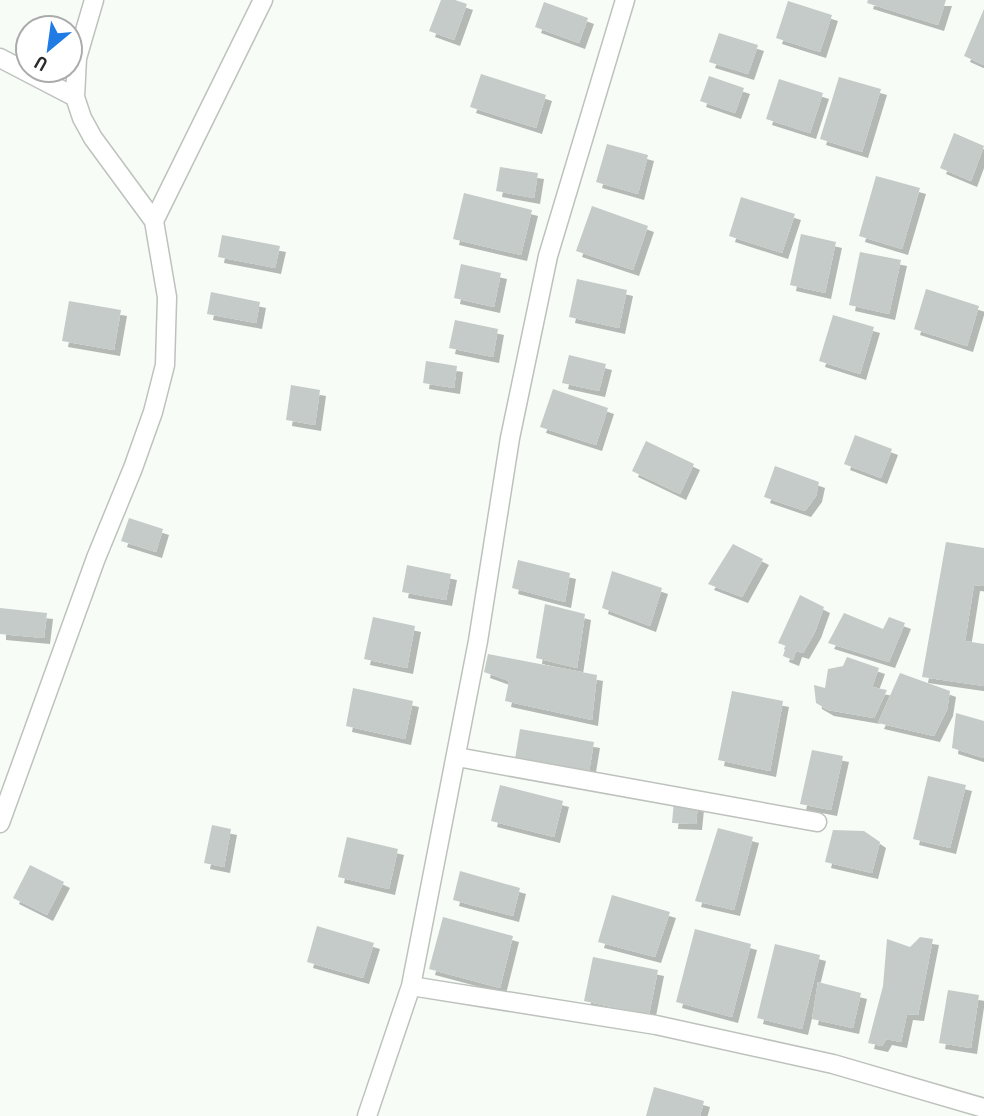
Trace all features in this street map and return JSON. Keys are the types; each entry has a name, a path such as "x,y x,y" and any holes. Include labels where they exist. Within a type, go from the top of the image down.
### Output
{"street":[{"path":"0,823 96,558 133,468 153,412 165,365 167,297 154,221 93,138 75,97 77,58 94,0"},
{"path":"154,221 263,0"},
{"path":"367,1116 411,986 478,641 510,438 548,256 625,0"},
{"path":"0,58 75,97"},
{"path":"457,757 817,822"},
{"path":"411,986 656,1025 833,1064 984,1108"}],"building":[{"path":"441,0 455,0 467,4 454,40 429,31"},
{"path":"868,0 946,0 938,25 867,3"},
{"path":"788,1 832,15 820,52 776,38"},
{"path":"544,2 588,18 579,43 535,27"},
{"path":"984,9 984,65 964,56"},
{"path":"719,33 758,45 748,74 709,62"},
{"path":"481,74 546,95 536,128 470,107"},
{"path":"709,76 744,88 735,113 700,101"},
{"path":"839,77 881,89 862,152 820,139"},
{"path":"779,79 823,93 810,133 766,119"},
{"path":"954,133 984,146 971,181 940,168"},
{"path":"607,144 648,155 638,194 596,182"},
{"path":"500,167 538,173 534,198 496,191"},
{"path":"876,176 920,188 902,249 859,236"},
{"path":"464,193 532,210 521,255 453,239"},
{"path":"741,197 795,214 782,253 729,236"},
{"path":"592,206 648,226 633,270 576,251"},
{"path":"801,234 836,242 825,293 790,285"},
{"path":"222,235 280,246 275,268 218,257"},
{"path":"860,252 901,260 889,314 849,305"},
{"path":"461,264 501,273 494,307 454,298"},
{"path":"577,279 627,290 619,328 569,317"},
{"path":"926,289 979,306 967,346 914,329"},
{"path":"211,292 260,302 256,323 207,314"},
{"path":"69,301 121,310 114,350 62,341"},
{"path":"833,315 874,327 860,374 819,361"},
{"path":"455,320 498,329 493,357 449,348"},
{"path":"569,355 606,364 599,391 562,383"},
{"path":"426,361 457,366 454,388 423,383"},
{"path":"291,385 320,390 315,425 286,420"},
{"path":"553,389 608,408 596,445 540,427"},
{"path":"855,435 892,449 881,478 844,464"},
{"path":"646,441 694,464 680,494 632,471"},
{"path":"775,466 819,482 816,496 805,511 764,497"},
{"path":"129,518 163,529 156,552 121,541"},
{"path":"946,542 984,548 984,586 974,585 965,641 984,644 984,686 922,677"},
{"path":"733,544 763,559 742,597 708,584"},
{"path":"518,560 570,573 565,602 512,588"},
{"path":"407,565 451,574 446,600 402,592"},
{"path":"612,571 662,588 650,626 602,608"},
{"path":"800,595 824,607 815,632 803,653 796,651 793,660 783,656 786,646 778,643"},
{"path":"545,604 585,614 577,668 536,658"},
{"path":"0,608 47,613 44,638 0,634"},
{"path":"844,613 883,629 889,617 905,623 889,662 828,643"},
{"path":"373,617 415,626 407,668 364,659"},
{"path":"488,654 597,675 592,720 505,701 509,681 484,672"},
{"path":"847,657 879,668 872,687 887,690 874,718 828,710 816,703 814,685 825,688 828,669 843,666"},
{"path":"900,673 950,691 947,710 934,736 878,723"},
{"path":"353,688 413,701 405,739 346,726"},
{"path":"732,691 783,701 770,771 718,760"},
{"path":"956,713 984,721 984,758 952,748"},
{"path":"520,729 594,742 589,772 515,759"},
{"path":"812,750 843,756 831,810 800,804"},
{"path":"928,776 966,785 950,848 913,839"},
{"path":"500,785 563,801 554,837 491,821"},
{"path":"674,801 698,804 696,824 672,823"},
{"path":"212,825 231,829 224,867 204,863"},
{"path":"718,828 753,837 734,910 695,901"},
{"path":"833,830 864,831 880,842 872,873 825,862"},
{"path":"347,837 398,849 389,889 338,877"},
{"path":"30,865 64,882 47,915 13,898"},
{"path":"460,871 520,888 513,916 453,900"},
{"path":"612,895 670,912 655,957 598,942"},
{"path":"443,917 513,936 500,988 429,969"},
{"path":"317,926 374,943 363,978 307,962"},
{"path":"695,929 751,944 732,1017 676,1002"},
{"path":"920,937 933,939 918,1015 907,1014 901,1042 886,1039 882,1046 868,1043 883,986 887,939 910,947"},
{"path":"775,944 820,955 802,1029 757,1018"},
{"path":"593,957 658,970 649,1015 584,1001"},
{"path":"818,982 861,993 853,1028 812,1019"},
{"path":"948,990 979,995 971,1048 939,1043"},
{"path":"654,1087 704,1101 700,1116 646,1116"}]}
